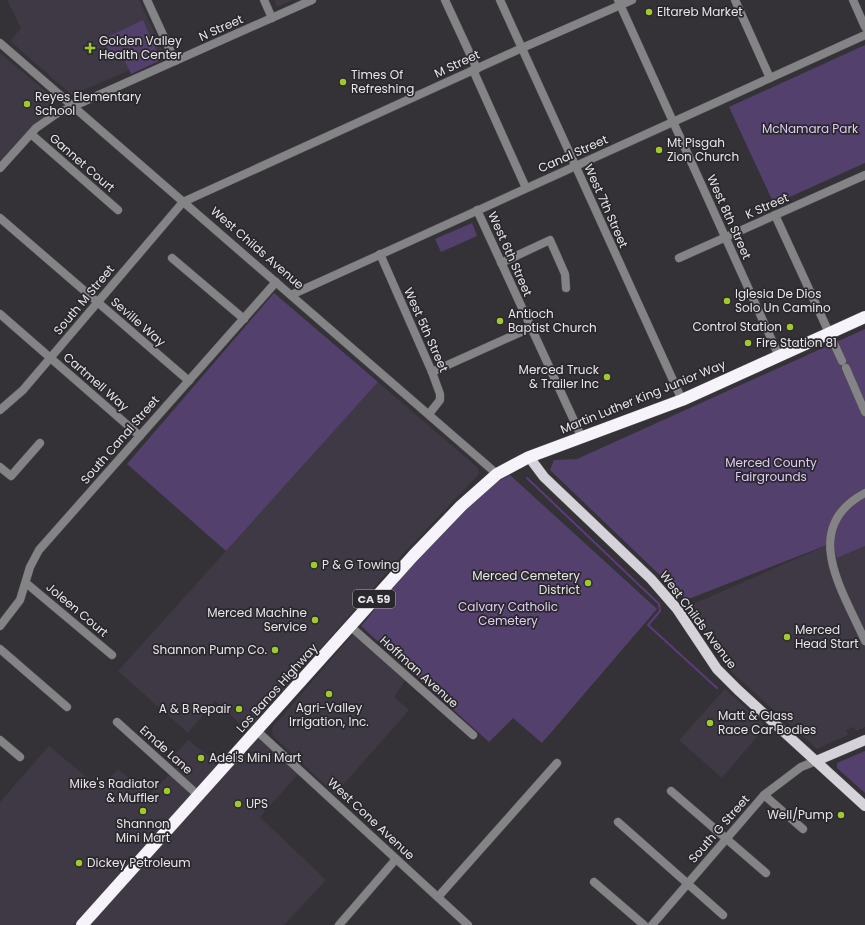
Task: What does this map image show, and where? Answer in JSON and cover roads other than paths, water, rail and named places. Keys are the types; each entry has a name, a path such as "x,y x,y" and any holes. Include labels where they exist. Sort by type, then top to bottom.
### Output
{"highway":[{"name":"Martin Luther King Junior Way","path":"497,474 529,457 682,400 865,317"},
{"name":"Los Banos Highway","path":"82,925 444,522 478,489 497,474"}],"main road":[{"name":"West Childs Avenue","path":"529,457 544,477 651,579 666,596 717,669 865,806"},
{"path":"816,761 865,740"}],"street":[{"path":"147,0 175,61"},
{"path":"264,0 272,18"},
{"name":"N Street","path":"0,168 31,134 49,118 312,0"},
{"path":"445,0 526,188"},
{"name":"West 7th Street","path":"500,0 574,167 682,400"},
{"name":"M Street","path":"184,202 619,3 632,0"},
{"path":"735,0 770,78"},
{"path":"853,0 865,26"},
{"name":"West 8th Street","path":"619,3 779,356"},
{"name":"Canal Street","path":"291,295 865,35"},
{"name":"West Childs Avenue","path":"0,43 497,474"},
{"name":"Gannet Court","path":"31,134 118,210"},
{"name":"K Street","path":"679,258 865,175"},
{"name":"South M Street","path":"0,410 23,390 184,202"},
{"name":"West 6th Street","path":"478,210 530,328 582,438"},
{"path":"775,215 830,332 865,412"},
{"name":"Seville Way","path":"0,218 189,381"},
{"path":"501,263 550,240 565,274 566,288"},
{"name":"West 5th Street","path":"380,254 432,372 440,394 440,400 429,414"},
{"path":"172,258 244,318"},
{"name":"South Canal Street","path":"0,626 18,604 30,567 39,550 276,282"},
{"name":"Cartmell Way","path":"0,314 140,436"},
{"path":"432,372 530,328"},
{"path":"0,467 11,476 40,443"},
{"path":"865,493 851,500 838,514 830,537 829,549 833,568 865,641"},
{"name":"Joleen Court","path":"26,583 112,655"},
{"name":"Hoffman Avenue","path":"350,626 473,735"},
{"path":"0,649 67,707"},
{"name":"Emde Lane","path":"117,722 199,796"},
{"name":"West Cone Avenue","path":"257,731 468,925"},
{"path":"0,740 20,757"},
{"name":"South G Street","path":"652,925 764,795 801,767 816,761"},
{"path":"438,897 557,763"},
{"path":"671,791 766,873"},
{"path":"764,795 803,829"},
{"path":"618,822 723,915"},
{"path":"339,925 396,859"},
{"path":"594,882 644,925"}],"waterway":[{"path":"527,478 659,604 660,611 648,625 717,688"}],"place":[{"name":"Eltareb Market","path":"649,12"},
{"name":"Golden Valley Health Center","path":"90,48"},
{"name":"Times Of Refreshing","path":"343,82"},
{"name":"Reyes Elementary School","path":"27,104"},
{"name":"Mt Pisgah Zion Church","path":"659,150"},
{"name":"Iglesia De Dios Solo Un Camino","path":"727,301"},
{"name":"Antioch Baptist Church","path":"500,321"},
{"name":"Control Station","path":"790,327"},
{"name":"Fire Station 81","path":"748,343"},
{"name":"Merced Truck & Trailer Inc","path":"607,377"},
{"name":"P & G Towing","path":"314,565"},
{"name":"Merced Cemetery District","path":"588,583"},
{"name":"Merced Machine Service","path":"315,620"},
{"name":"Merced Head Start","path":"787,637"},
{"name":"Shannon Pump Co.","path":"275,650"},
{"name":"Agri-Valley Irrigation, Inc.","path":"329,694"},
{"name":"A & B Repair","path":"239,709"},
{"name":"Matt & Glass Race Car Bodies","path":"710,723"},
{"name":"Adel's Mini Mart","path":"201,758"},
{"name":"Mike's Radiator & Muffler","path":"167,791"},
{"name":"UPS","path":"238,804"},
{"name":"Shannon Mini Mart","path":"143,811"},
{"name":"Well/Pump","path":"841,815"},
{"name":"Dickey Petroleum","path":"79,863"}],"park label":[{"name":"McNamara Park","path":"810,129"},
{"name":"Merced County Fairgrounds","path":"771,470"},
{"name":"Calvary Catholic Cemetery","path":"508,614"}]}
